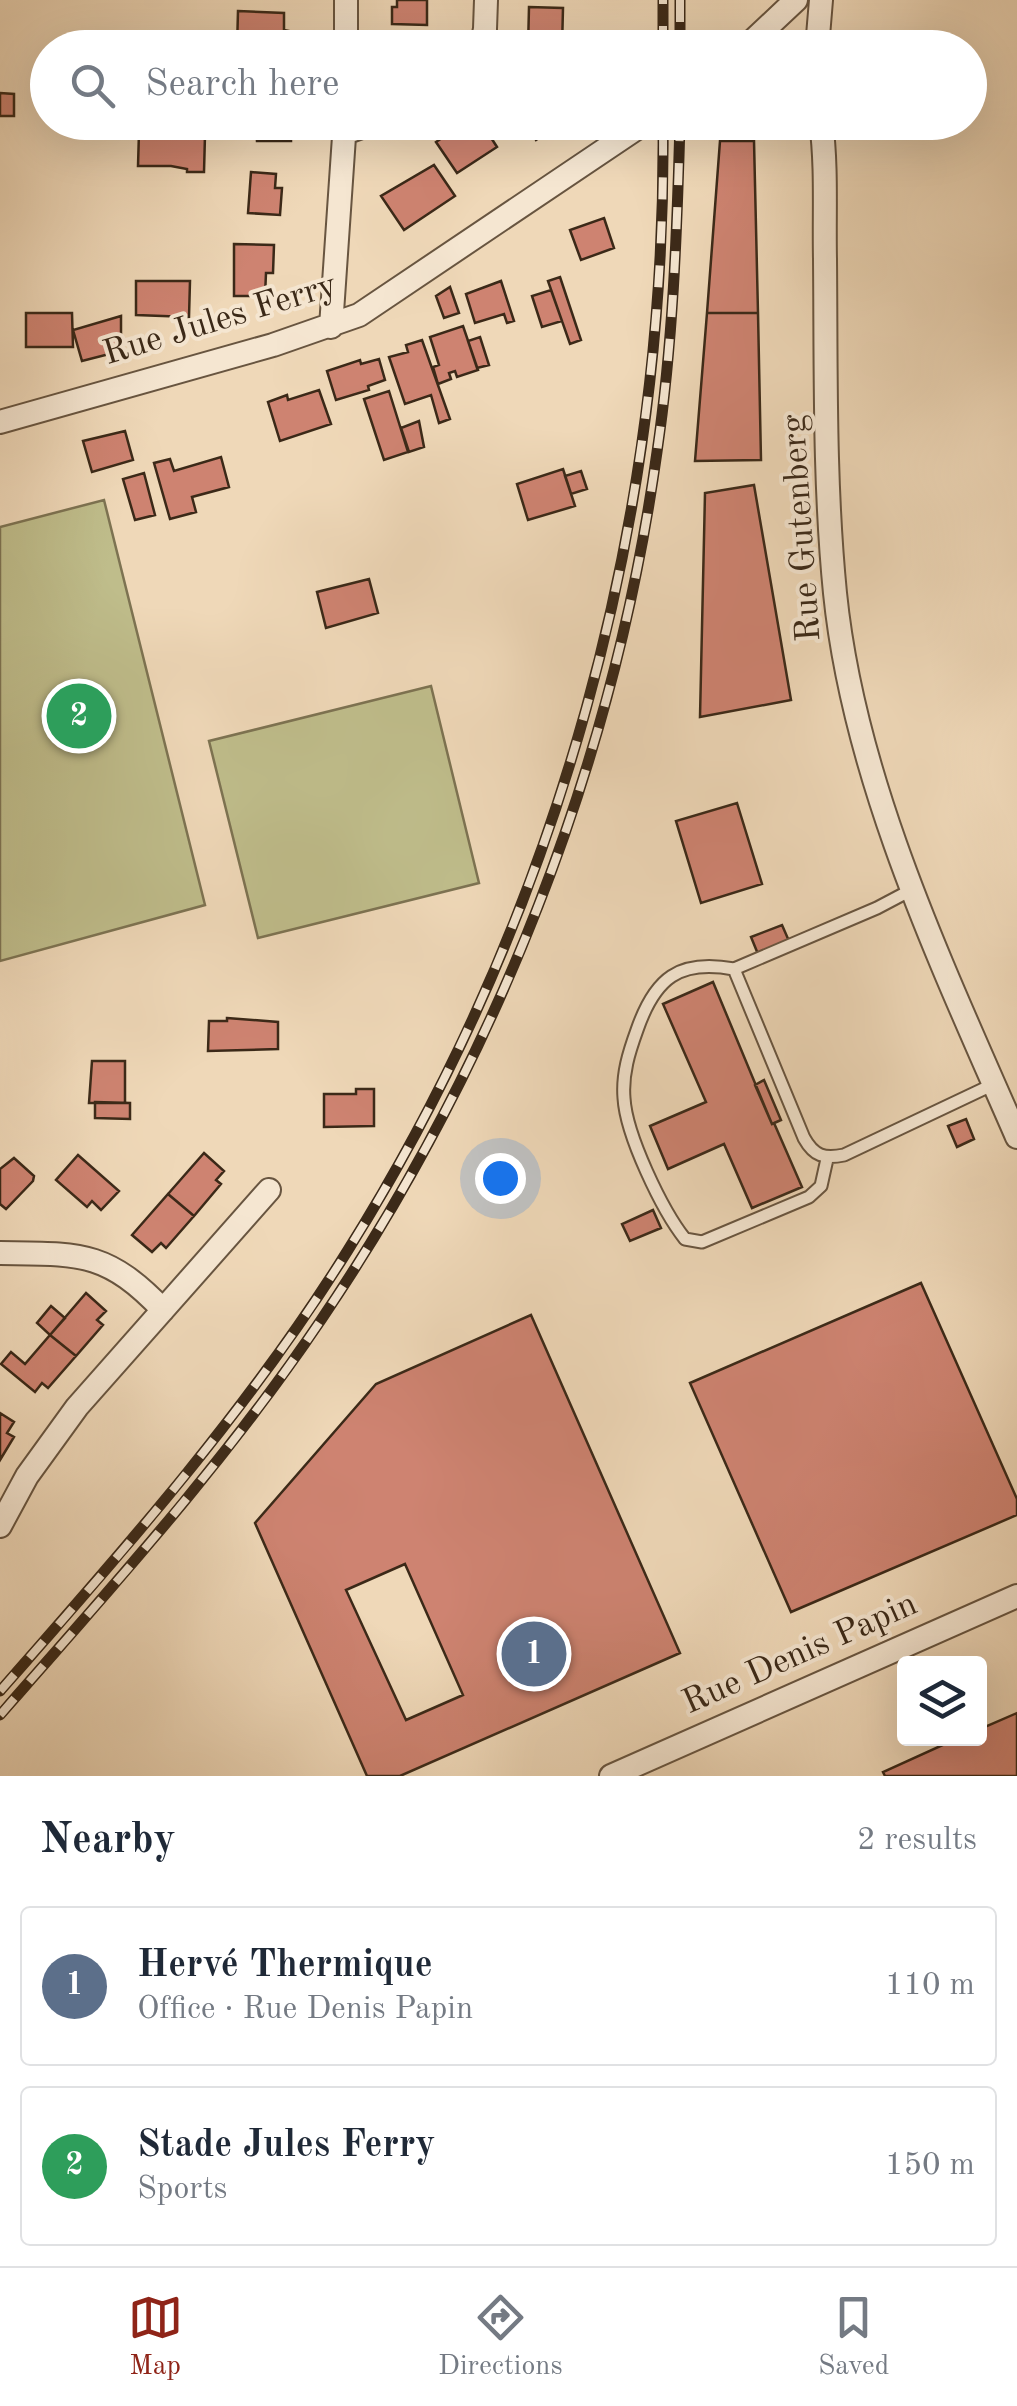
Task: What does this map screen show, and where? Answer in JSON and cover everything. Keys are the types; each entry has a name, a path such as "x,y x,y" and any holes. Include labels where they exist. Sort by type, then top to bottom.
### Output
{"street":[{"path":"346,0 346,30"},
{"path":"486,0 486,30"},
{"path":"764,30 796,0"},
{"path":"819,30 822,0"},
{"path":"332,326 344,140"},
{"name":"Rue Jules Ferry","path":"0,422 332,326 385,299 619,140"},
{"name":"Rue Gutenberg","path":"821,140 827,446 835,595 861,736 912,889 1017,1138"},
{"path":"0,1526 49,1443 269,1190"},
{"path":"0,1253 69,1254 94,1259 120,1270 163,1310"},
{"name":"Rue Denis Papin","path":"611,1776 1017,1596"}],"lane":[{"path":"827,1159 821,1186 810,1197 702,1242 685,1239 668,1218 632,1130 624,1099 626,1058 658,984 676,972 706,964 734,968 878,908 912,889"},
{"path":"734,968 804,1138 811,1151 827,1159 844,1156 994,1084"}],"shaded area":[{"path":"104,500 205,905 0,961 0,527"},
{"path":"431,686 479,883 258,938 209,741"}],"building":[{"path":"397,0 427,0 427,25 392,24 392,7 397,7"},
{"path":"529,7 563,8 562,30 528,30"},
{"path":"238,11 284,13 284,30 237,30"},
{"path":"0,93 14,94 14,116 0,116"},
{"path":"139,140 205,140 204,172 138,166"},
{"path":"493,140 497,147 457,173 436,142"},
{"path":"720,141 754,141 758,313 707,313"},
{"path":"434,165 455,196 404,230 381,196"},
{"path":"251,172 276,174 275,188 282,188 280,215 248,213"},
{"path":"604,218 614,248 581,260 570,230"},
{"path":"234,244 274,245 273,273 266,273 265,296 234,296"},
{"path":"560,277 581,340 570,344 548,281"},
{"path":"136,281 190,281 189,317 136,315"},
{"path":"501,281 514,321 507,323 504,314 475,323 466,294"},
{"path":"450,287 459,313 444,318 436,296"},
{"path":"551,290 562,321 542,327 532,296"},
{"path":"26,313 72,313 73,347 26,347"},
{"path":"707,313 758,313 761,460 695,461"},
{"path":"121,316 121,351 82,361 73,330"},
{"path":"463,326 478,370 457,377 455,371 449,373 451,379 438,384 433,367 439,365 430,337"},
{"path":"480,337 489,365 477,368 468,341"},
{"path":"422,340 450,419 439,423 431,395 405,404 389,357 408,352 406,345"},
{"path":"379,359 385,380 368,386 369,390 336,400 327,371 360,360 361,364"},
{"path":"319,390 331,424 280,441 268,402"},
{"path":"389,391 408,452 384,460 364,399"},
{"path":"419,421 424,447 409,452 401,428"},
{"path":"125,431 133,460 92,472 83,441"},
{"path":"221,457 229,487 192,497 196,512 170,519 154,463 170,459 174,471"},
{"path":"563,469 575,506 528,520 517,484"},
{"path":"581,471 587,489 571,494 565,476"},
{"path":"144,473 155,515 135,520 123,479"},
{"path":"754,485 791,700 700,717 705,493"},
{"path":"369,579 378,613 326,628 317,592"},
{"path":"737,803 762,884 701,903 676,821"},
{"path":"782,925 789,941 758,954 751,937"},
{"path":"713,982 802,1187 752,1208 724,1144 668,1169 650,1126 706,1102 663,1004"},
{"path":"227,1018 278,1022 278,1049 208,1051 209,1021"},
{"path":"92,1061 125,1061 125,1103 89,1103"},
{"path":"764,1080 781,1120 772,1124 755,1085"},
{"path":"356,1089 374,1089 374,1126 324,1127 324,1094 356,1094"},
{"path":"95,1102 130,1103 130,1119 95,1118"},
{"path":"966,1119 974,1139 957,1147 948,1126"},
{"path":"204,1153 224,1171 216,1180 221,1184 194,1216 168,1194"},
{"path":"78,1155 119,1191 101,1210 92,1201 87,1207 56,1180"},
{"path":"14,1158 34,1176 6,1209 0,1204 0,1169"},
{"path":"168,1194 194,1216 166,1248 161,1243 152,1252 132,1235"},
{"path":"653,1210 661,1228 630,1241 622,1224"},
{"path":"921,1283 1017,1499 1017,1515 791,1612 690,1383"},
{"path":"86,1293 106,1311 97,1320 103,1325 76,1356 50,1335"},
{"path":"51,1306 65,1318 50,1335 37,1323"},
{"path":"531,1315 680,1653 400,1776 367,1776 255,1523 376,1384","holes":["405,1564 463,1695 406,1720 346,1590"]},
{"path":"50,1335 76,1356 48,1388 42,1383 35,1392 1,1364 11,1352 25,1364"},
{"path":"0,1413 14,1422 7,1433 14,1437 0,1460"},
{"path":"1017,1713 1017,1776 885,1776 883,1772 940,1746 987,1746 987,1726"}],"railway":[{"path":"663,0 663,30"},
{"path":"680,0 680,30"},
{"path":"0,1691 183,1477 310,1309 422,1121 487,987 541,850 586,708 621,565 645,418 659,271 663,140"},
{"path":"0,1715 167,1522 285,1372 384,1221 441,1119 493,1013 578,795 611,682 637,568 667,370 679,140"}],"place":[{"name":"Stade Jules Ferry","path":"79,716"},
{"name":"Hervé Thermique","path":"534,1654"}]}
